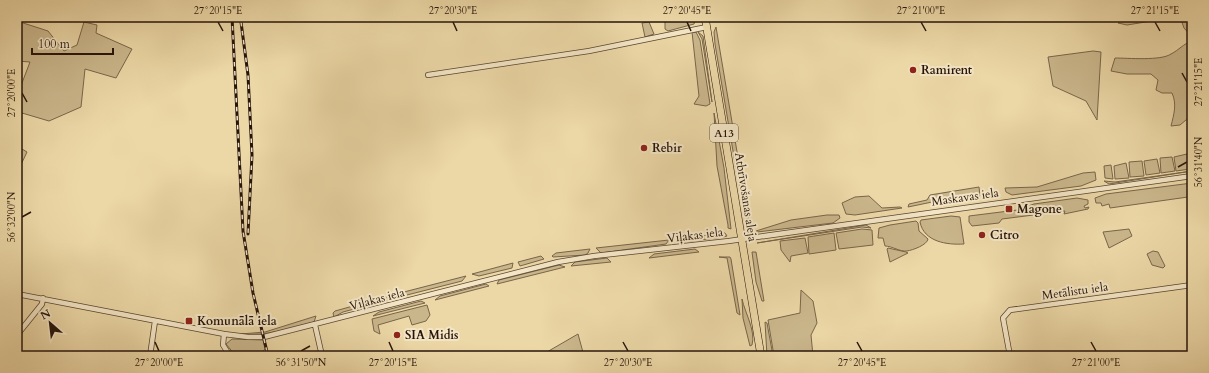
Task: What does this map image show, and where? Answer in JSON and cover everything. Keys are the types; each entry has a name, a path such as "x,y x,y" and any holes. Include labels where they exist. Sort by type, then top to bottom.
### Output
{"main road":[{"name":"Atbrīvošanas aleja","path":"705,17 761,356"}],"street":[{"path":"428,75 589,51 707,27"},
{"name":"Maskavas iela","path":"742,239 1192,176"},
{"name":"Viļakas iela","path":"17,294 224,334 248,338 264,337 558,262 742,239"},
{"name":"Metālistu iela","path":"1010,356 1003,318 1010,310 1192,285"},
{"path":"17,335 42,304 43,298"},
{"path":"150,356 155,321"},
{"path":"315,325 322,356"},
{"path":"224,334 223,345 230,356"}],"shaded area":[{"path":"663,17 696,17 694,24 668,31 665,29"},
{"path":"1127,17 1176,17 1127,25 1118,23"},
{"path":"1180,17 1192,17 1192,37 1184,28"},
{"path":"17,21 48,31 64,51 77,45 84,22 97,25 96,33 132,49 116,78 85,69 81,107 49,121 22,113 17,125 17,96 30,62 17,61"},
{"path":"649,22 654,34 645,37 642,23"},
{"path":"716,27 749,223 748,225 734,157 715,44 714,32"},
{"path":"692,32 696,32 700,40 710,104 706,106 694,104 699,96"},
{"path":"698,32 703,36 712,102 702,39"},
{"path":"1192,41 1192,115 1180,125 1171,126 1174,109 1174,97 1172,93 1162,93 1156,90 1158,80 1151,74 1127,74 1111,71 1115,58 1160,58 1174,52"},
{"path":"1093,51 1101,52 1097,120 1086,101 1053,86 1048,57"},
{"path":"714,113 724,168 731,229 728,228 717,166"},
{"path":"17,146 27,152 17,173"},
{"path":"1187,154 1190,169 1176,171 1174,157"},
{"path":"1172,157 1175,171 1161,173 1160,158"},
{"path":"1157,159 1160,173 1146,175 1144,161"},
{"path":"1142,161 1144,176 1130,177 1129,162"},
{"path":"1126,163 1129,178 1115,179 1114,166"},
{"path":"1111,165 1113,179 1105,178 1104,166"},
{"path":"1192,171 1109,184 1104,181 1115,182"},
{"path":"1095,172 1096,180 1081,186 1012,195 1006,192 1005,188 1037,187 1083,173"},
{"path":"1192,183 1192,193 1188,194 1188,197 1110,208 1109,204 1102,206 1101,203 1096,203 1095,198 1106,194"},
{"path":"979,187 980,196 972,200 937,201 908,207 909,204 927,200 930,195"},
{"path":"869,196 882,208 902,208 855,215 846,214 842,203 855,197"},
{"path":"1077,198 1088,200 1088,204 1084,206 1085,208 1089,207 1088,209 1064,214 1065,211 1002,219 999,223 972,226 969,222 969,216 1017,210 1034,204"},
{"path":"827,215 839,215 840,218 833,223 756,231 791,220"},
{"path":"951,216 960,217 964,244 951,244 937,241 926,234 922,229 920,222 921,220"},
{"path":"916,221 918,223 919,231 928,239 925,243 913,250 902,251 885,246 883,238 878,238 879,228"},
{"path":"866,225 871,228 862,227 757,243"},
{"path":"862,229 872,230 873,245 839,249 836,233"},
{"path":"1129,229 1132,236 1109,248 1103,232"},
{"path":"725,233 727,236 683,242 677,239"},
{"path":"834,233 836,250 809,254 808,237"},
{"path":"805,238 808,253 791,256 790,262 781,250 780,241"},
{"path":"669,240 666,244 601,253 596,248"},
{"path":"888,248 906,252 908,253 890,262"},
{"path":"590,249 585,255 552,256 556,253"},
{"path":"695,249 699,252 649,258 654,254"},
{"path":"1153,251 1158,252 1165,266 1163,268 1152,265 1147,254"},
{"path":"752,252 756,252 764,301 762,301 756,282"},
{"path":"541,256 544,259 520,266 518,262"},
{"path":"719,257 730,257 731,259 740,315 737,313 727,258"},
{"path":"607,258 611,262 571,266 575,262"},
{"path":"513,263 512,268 479,276 472,274"},
{"path":"559,265 565,267 497,284 499,280"},
{"path":"466,276 462,281 407,295 400,293"},
{"path":"486,284 489,286 435,300 440,296"},
{"path":"801,290 813,301 817,323 811,335 813,356 774,356 768,320 800,313"},
{"path":"393,295 388,300 343,312 334,317 333,313 335,311"},
{"path":"742,299 753,334 752,345 750,346 743,318"},
{"path":"421,301 425,303 373,316 379,312"},
{"path":"427,305 430,315 426,321 412,325 409,316 378,325 380,334 374,331 372,319"},
{"path":"316,316 314,322 287,329 259,334 241,334 265,332"},
{"path":"765,322 767,323 773,356 767,356"},
{"path":"578,334 584,356 573,354 540,356"},
{"path":"232,339 263,340 265,349 259,355 246,355 241,353 235,355 226,344"}],"railway":[{"path":"232,17 243,231 253,293 268,356"},
{"path":"241,22 248,75 252,155 248,234"}],"place":[{"name":"Ramirent","path":"913,70"},
{"name":"Rebir","path":"644,148"},
{"name":"Magone","path":"1009,209"},
{"name":"Citro","path":"982,235"},
{"name":"Komunālā iela","path":"189,321"},
{"name":"SIA Midis","path":"397,335"}]}
